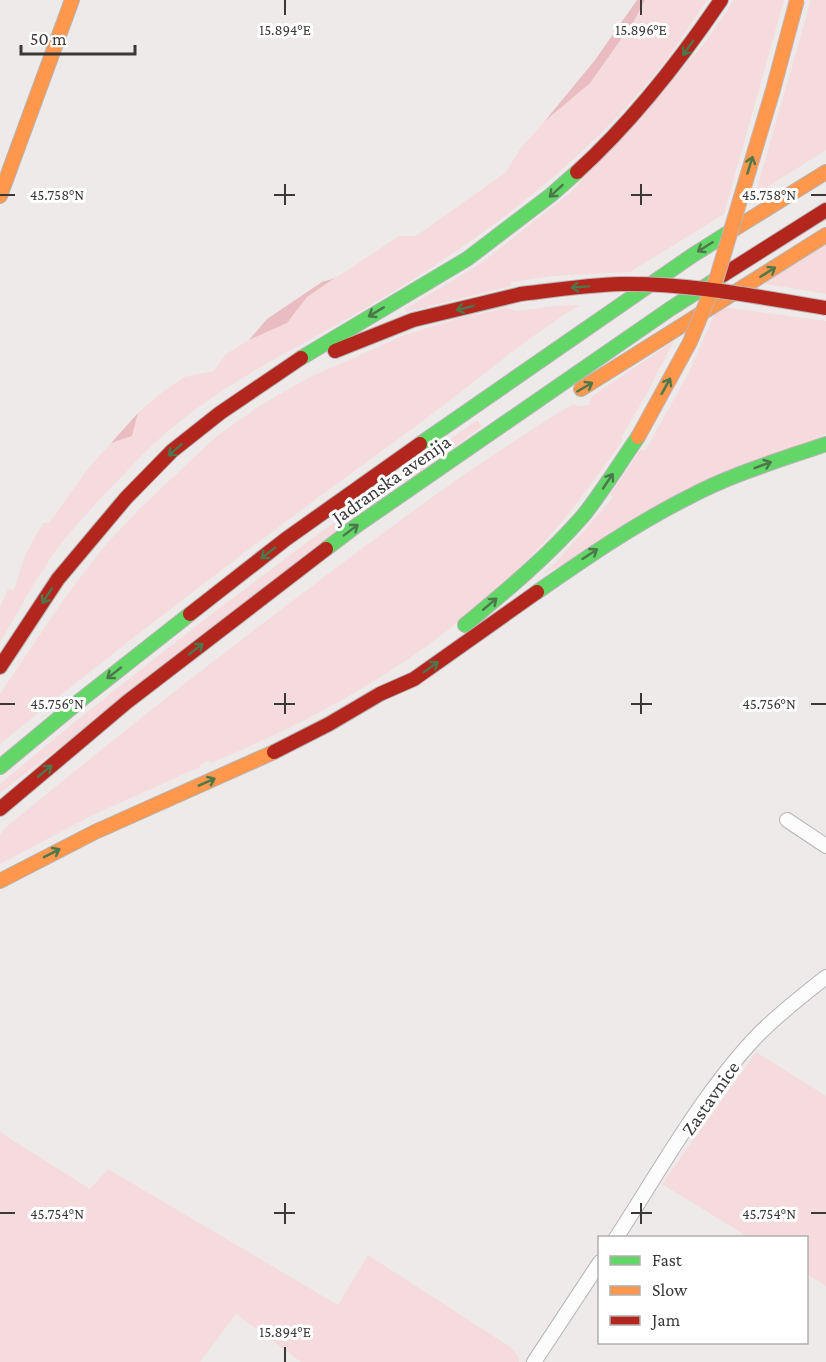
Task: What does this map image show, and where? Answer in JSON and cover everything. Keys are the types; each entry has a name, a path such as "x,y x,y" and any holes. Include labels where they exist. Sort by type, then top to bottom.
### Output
{"main road":[{"path":"1,187 72,0"},
{"path":"0,667 57,579 126,498 172,451 220,413 299,359 467,259 551,195 591,159 646,100 681,57 721,0"},
{"path":"380,694 409,667 458,632 512,586 559,541 596,498 638,437 690,342 717,277 798,0"},
{"name":"Jadranska avenija","path":"0,767 82,699 286,539 486,397 693,255 826,172"},
{"path":"605,299 759,197"},
{"name":"Jadranska avenija","path":"0,809 127,702 357,526 670,309 826,210"},
{"path":"513,419 546,407 582,389 826,235"},
{"path":"220,413 303,366 379,332 413,320 521,294 622,284 720,292 826,308"},
{"path":"486,397 528,351"},
{"path":"0,881 95,832 266,756 329,724 380,694 414,679 585,558 690,496 744,472 826,444"}],"street":[{"path":"787,820 826,846"},
{"name":"Zastavnice","path":"617,1236 737,1058 776,1017 826,977"},
{"path":"534,1362 598,1265"}],"shaded area":[{"path":"637,0 645,0 634,21 590,83 544,122 595,60"},
{"path":"645,0 707,0 659,70 590,144 557,174 488,229 414,279 241,379 166,433 64,539 37,579 0,642 0,607 8,589 14,590 25,555 43,523 49,523 87,470 111,443 132,436 138,413 184,377 214,371 226,354 249,340 287,323 307,297 399,236 416,236 506,172 520,149 559,109 634,21"},
{"path":"734,0 784,0 724,214 630,272 553,276 511,282 511,286 406,312 405,309 480,264 571,192 704,44"},
{"path":"811,0 826,0 826,150 755,195"},
{"path":"826,241 826,294 760,283"},
{"path":"335,278 307,297 287,323 249,340 267,319 322,282"},
{"path":"580,305 517,348 436,411 205,582 0,744 0,694 64,599 102,549 139,509 217,436 261,405 308,378 405,335 459,318 507,308 516,311"},
{"path":"723,307 826,321 826,434 542,575 611,500 613,497 610,495 641,449 645,451 688,374 716,311"},
{"path":"674,341 621,438 623,440 580,498 533,554 460,621 383,675 301,722 211,763 209,761 201,764 200,767 93,815 0,864 0,836 4,829 203,669 354,554 447,487 509,444 573,404 589,405 591,397"},
{"path":"138,413 132,436 111,443"},
{"path":"477,420 482,426 0,793 0,784 175,642 355,507"},
{"path":"756,1052 826,1096 826,1286 808,1275 808,1236 746,1236 662,1184"},
{"path":"0,1132 90,1189 108,1169 338,1305 368,1255 512,1348 519,1362 301,1362 236,1314 200,1362 0,1362"}],"traffic: fast":[{"path":"301,358 467,259 551,195 577,172"},
{"path":"420,444 731,231"},
{"path":"326,549 670,309 723,275"},
{"path":"465,625 526,573 570,531 598,497 638,437"},
{"path":"537,592 592,554 669,507 739,474 826,444"},
{"path":"0,767 190,614"}],"traffic: slow":[{"path":"0,196 72,0"},
{"path":"638,437 690,342 717,277 773,90 797,0"},
{"path":"731,231 826,172"},
{"path":"581,389 826,235"},
{"path":"0,881 95,832 274,752"}],"traffic: jam":[{"path":"577,172 636,112 689,46 721,0"},
{"path":"723,275 826,210"},
{"path":"521,294 596,285 647,284 724,292 826,308"},
{"path":"335,351 413,320 521,294"},
{"path":"0,667 58,579 126,498 172,451 220,413 301,358"},
{"path":"190,614 286,539 420,444"},
{"path":"0,809 127,702 326,549"},
{"path":"274,752 329,724 380,694 414,679 537,592"}]}
